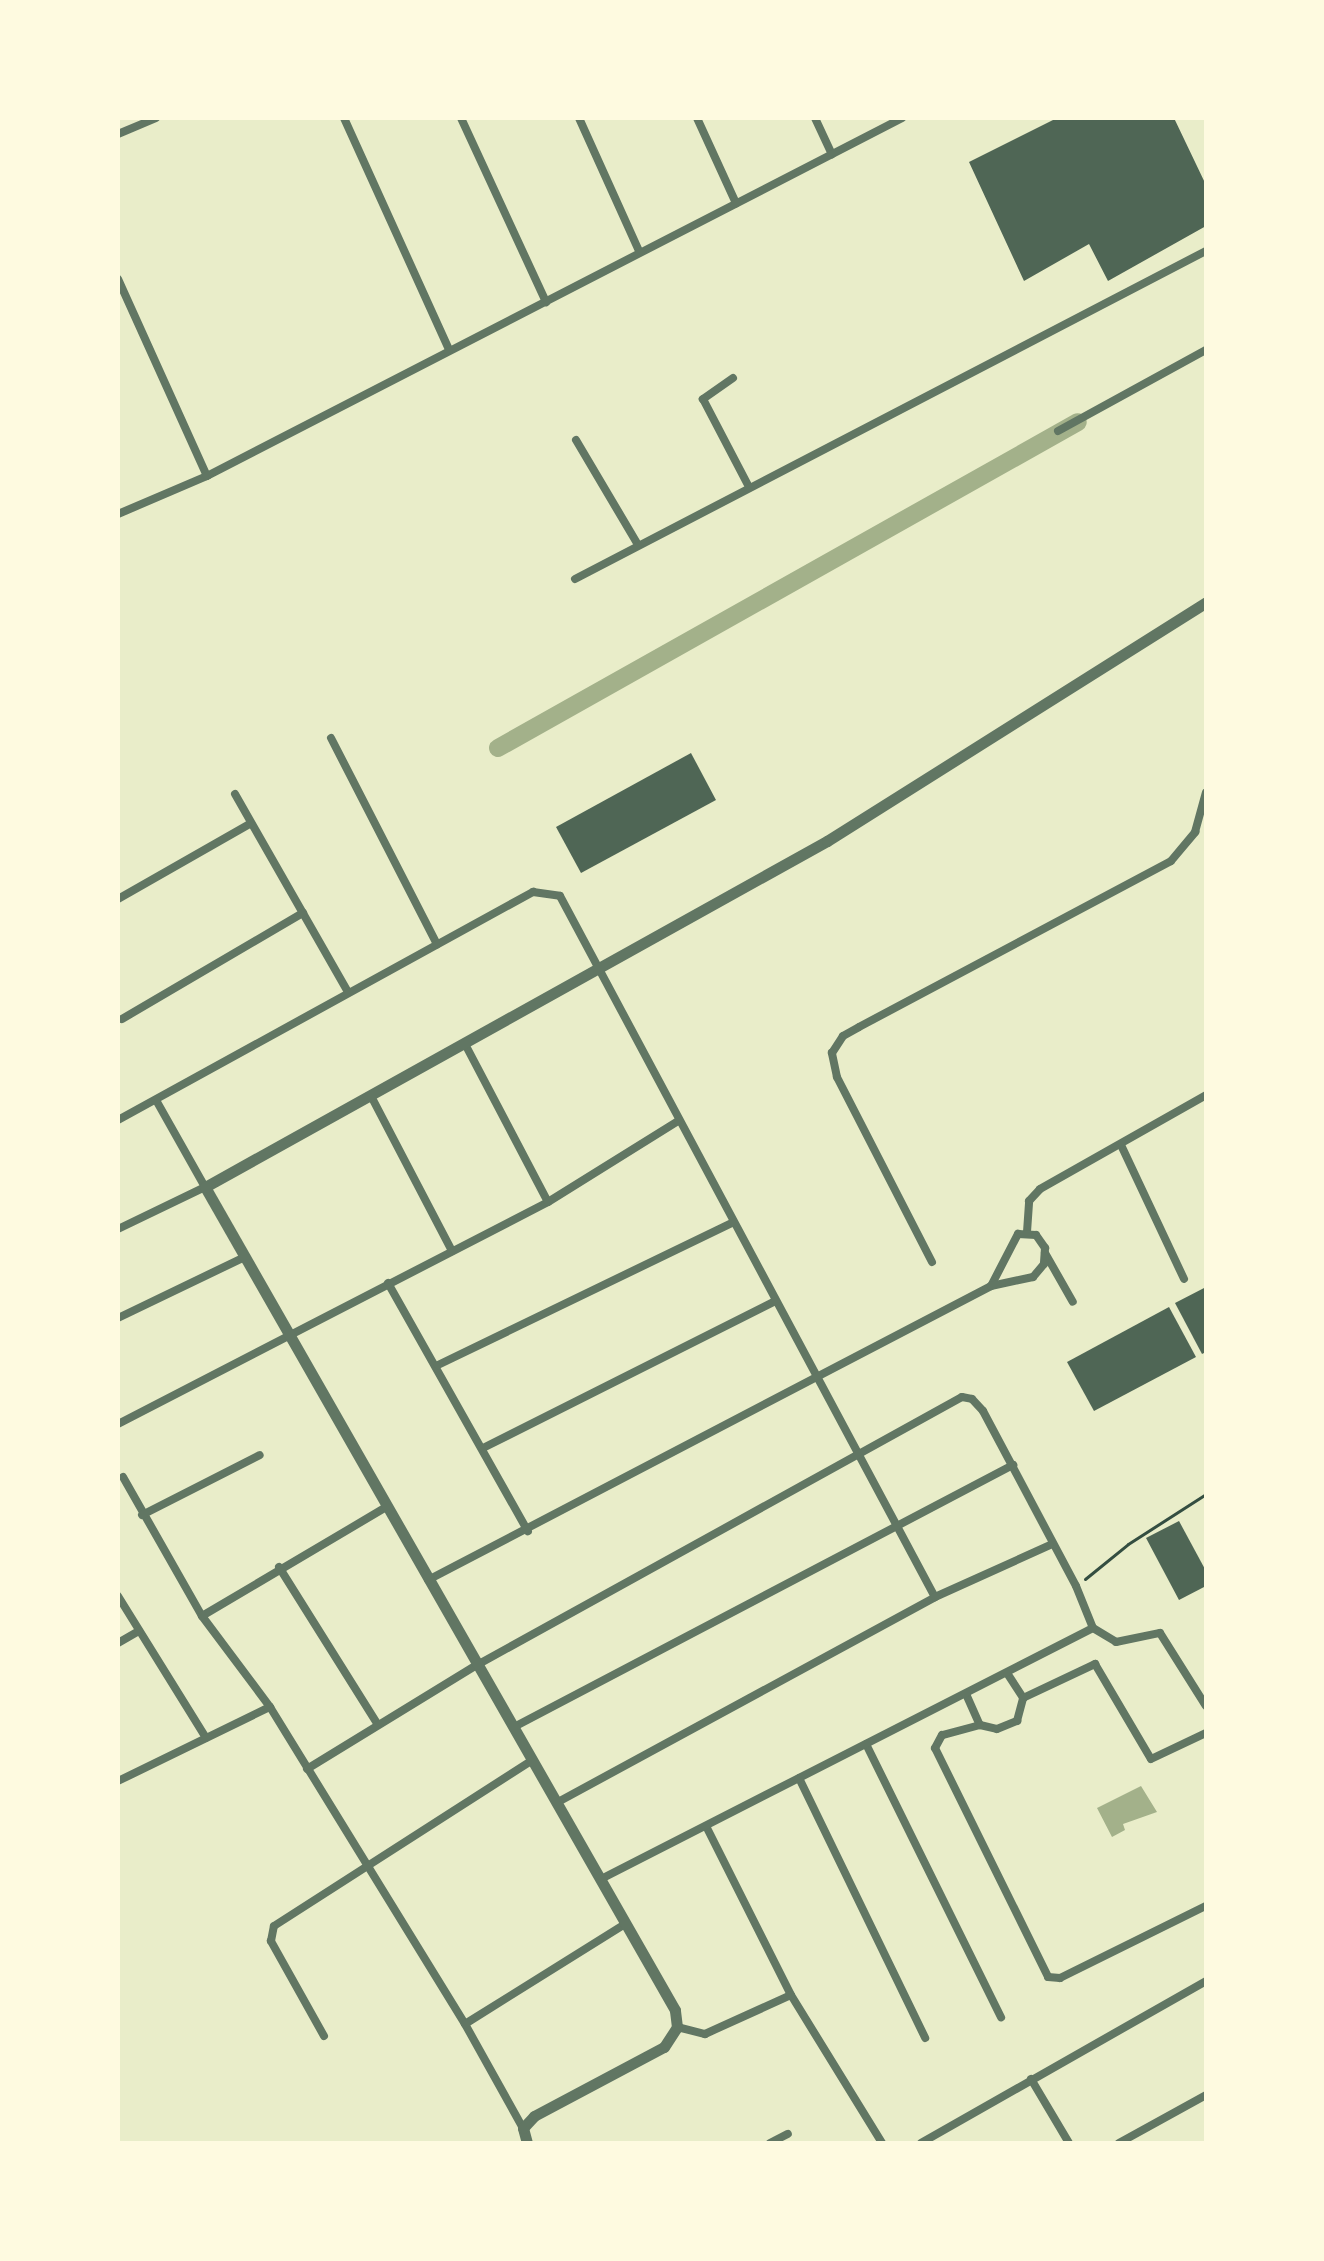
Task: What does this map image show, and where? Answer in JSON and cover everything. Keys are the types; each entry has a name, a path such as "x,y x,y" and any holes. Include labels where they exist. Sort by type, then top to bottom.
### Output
{"street":[{"path":"118,134 156,118"},
{"path":"344,118 449,350"},
{"path":"461,118 546,302"},
{"path":"579,118 639,251"},
{"path":"697,118 736,203"},
{"path":"815,118 832,154"},
{"path":"118,514 207,476 902,118"},
{"path":"575,579 1206,251"},
{"path":"118,279 207,476"},
{"path":"1058,431 1206,350"},
{"path":"733,378 703,399 749,487"},
{"path":"576,440 638,545"},
{"path":"118,1229 205,1187 598,971 615,956 852,827 1206,602"},
{"path":"331,738 437,944"},
{"path":"932,1262 837,1077 832,1053 843,1036 1171,861 1191,840 1206,792"},
{"path":"235,794 348,992"},
{"path":"118,899 251,823"},
{"path":"118,1120 533,892 547,891 560,896 732,1223 935,1597"},
{"path":"122,1019 303,913"},
{"path":"465,1044 548,1202"},
{"path":"1027,1232 1029,1201 1040,1189 1206,1095"},
{"path":"371,1096 452,1251"},
{"path":"156,1100 675,2010 677,2027 664,2047 534,2116 523,2128"},
{"path":"118,1424 548,1202 678,1121"},
{"path":"1121,1145 1184,1279"},
{"path":"438,1365 732,1223"},
{"path":"991,1286 1018,1234 1027,1232 1036,1235 1073,1302"},
{"path":"428,1580 528,1531 991,1286 1033,1277 1044,1264 1045,1252"},
{"path":"118,1318 245,1257"},
{"path":"388,1283 438,1365 528,1531"},
{"path":"483,1448 775,1301"},
{"path":"307,1769 477,1665 965,1397 983,1411 1013,1465 1050,1545 1076,1586 1093,1628 1116,1642 1160,1633 1206,1706"},
{"path":"142,1515 260,1455"},
{"path":"514,1727 1013,1465"},
{"path":"123,1477 202,1616 270,1707 465,2024 523,2128 527,2143"},
{"path":"202,1616 279,1567 386,1507"},
{"path":"558,1802 935,1597 1050,1545"},
{"path":"279,1567 378,1725"},
{"path":"118,1596 206,1738"},
{"path":"601,1879 1093,1628"},
{"path":"118,1643 139,1631"},
{"path":"1023,1698 1095,1664 1151,1759 1206,1733"},
{"path":"1007,1673 1023,1698 1017,1721 997,1729 980,1725 942,1735 935,1748 1048,1977 1060,1978 1206,1906"},
{"path":"966,1694 980,1725"},
{"path":"118,1781 270,1707"},
{"path":"866,1744 1001,2017"},
{"path":"324,2036 271,1941 271,1930 533,1760"},
{"path":"799,1778 925,2038"},
{"path":"706,1826 791,1995 882,2143"},
{"path":"465,2024 625,1924"},
{"path":"921,2143 1206,1981"},
{"path":"677,2027 705,2034 791,1995"},
{"path":"1031,2079 1069,2143"},
{"path":"1119,2143 1206,2095"},
{"path":"770,2143 788,2134"}],"path":[{"path":"1076,1586 1128,1544 1206,1494"}],"shaded area":[{"path":"1141,1786 1157,1812 1123,1824 1125,1830 1112,1837 1097,1808"}],"building":[{"path":"1057,118 1174,118 1206,185 1206,226 1108,281 1089,244 1024,281 969,162"},
{"path":"691,753 716,800 581,873 556,827"},
{"path":"1206,1287 1206,1352 1202,1354 1175,1303"},
{"path":"1169,1307 1196,1357 1094,1411 1067,1362"},
{"path":"1179,1521 1206,1571 1206,1586 1179,1600 1146,1538"}],"waterway":[{"path":"498,748 1078,422"}]}
